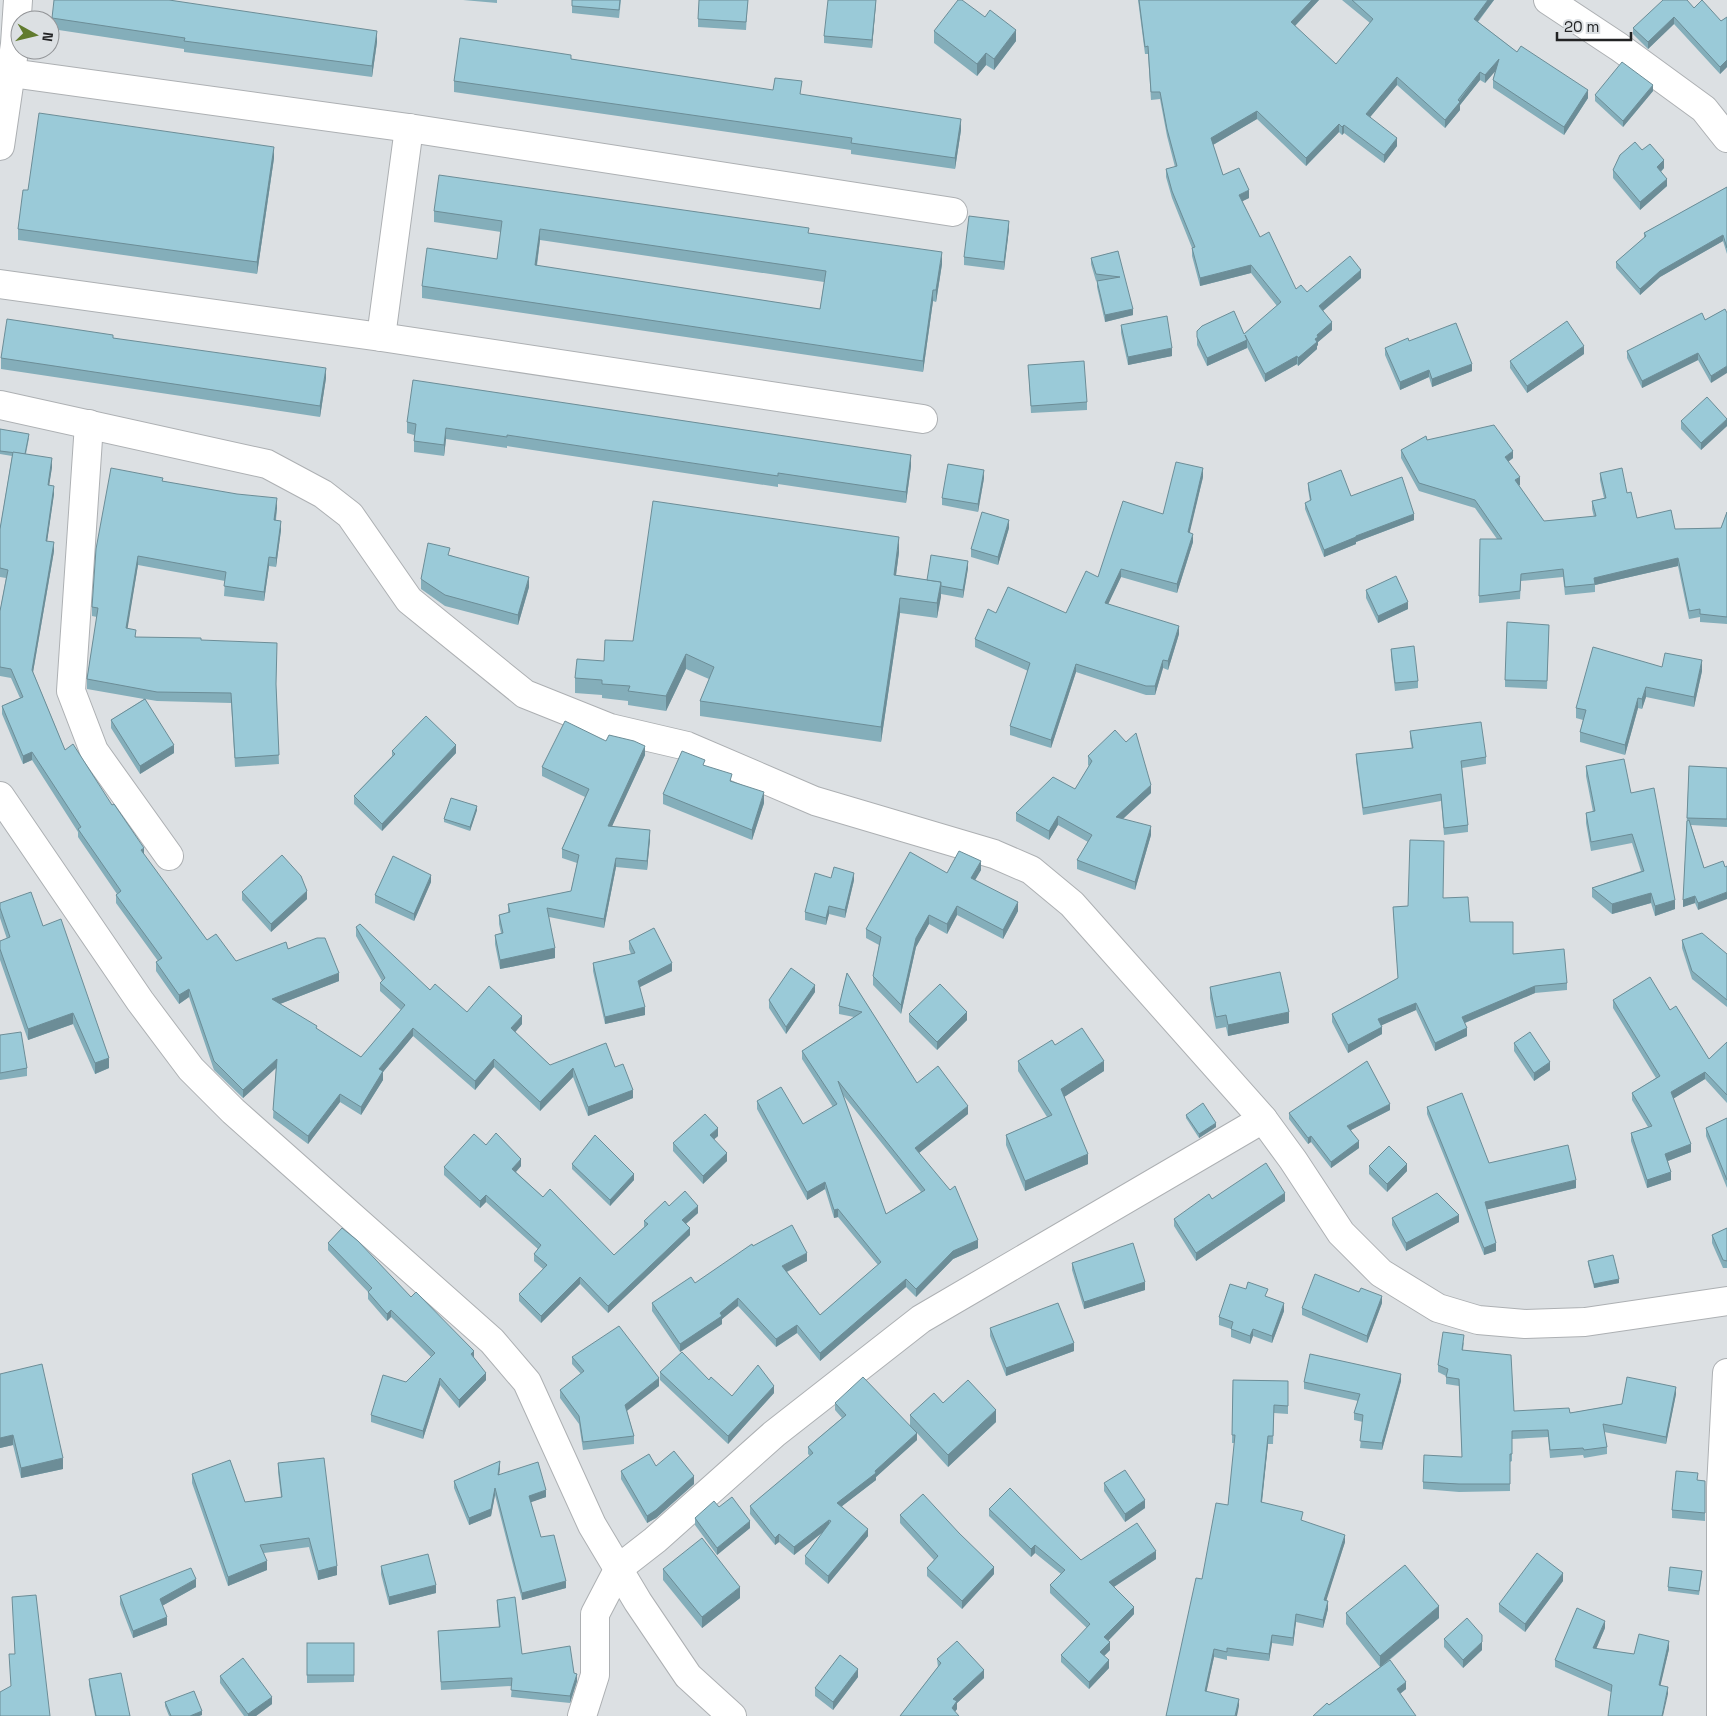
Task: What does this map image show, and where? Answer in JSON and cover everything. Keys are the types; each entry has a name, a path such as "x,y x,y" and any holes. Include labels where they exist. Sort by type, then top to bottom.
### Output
{"street":[{"path":"0,146 18,0"},
{"path":"1548,0 1704,109 1727,138"},
{"path":"10,73 409,128 953,212"},
{"path":"381,337 409,128"},
{"path":"0,284 381,337 922,419"},
{"path":"0,404 267,464 323,494 350,515 408,600 525,694 610,728 687,746 815,801 994,854 1031,870 1072,904 1263,1119 1294,1160 1341,1233 1381,1272 1438,1308 1478,1320 1525,1324 1575,1323 1727,1301"},
{"path":"89,424 71,691 94,751 169,856"},
{"path":"0,796 140,1001 191,1068 233,1111 492,1341 526,1382 592,1525 688,1676 732,1716"},
{"path":"582,1716 595,1675 595,1614 619,1568 655,1540 774,1434 921,1320 1263,1119"},
{"path":"1721,1716 1721,1488 1727,1373"}],"building":[{"path":"54,0 169,0 377,31 372,66 184,41 185,38 60,19 60,10 53,10"},
{"path":"572,0 620,0 619,10 572,6"},
{"path":"699,0 748,0 746,22 698,19"},
{"path":"828,0 876,0 872,40 824,36"},
{"path":"958,0 962,0 985,17 990,10 1016,30 994,59 986,53 977,64 934,31"},
{"path":"1139,0 1312,0 1291,22 1336,64 1373,19 1352,0 1488,0 1474,19 1517,52 1521,46 1588,90 1564,127 1493,80 1499,59 1485,75 1480,72 1458,100 1460,102 1445,120 1397,77 1366,114 1397,138 1384,155 1344,125 1342,127 1339,124 1306,158 1257,111 1211,138 1223,175 1239,168 1249,190 1239,195 1260,237 1269,232 1296,289 1301,285 1307,292 1350,256 1361,270 1319,306 1332,322 1317,335 1318,337 1315,339 1317,342 1298,358 1297,356 1265,374 1245,335 1247,340 1207,358 1197,337 1197,331 1202,326 1234,311 1244,334 1281,302 1251,265 1200,278 1192,248 1195,247 1172,191 1166,169 1177,166 1160,92 1151,92 1148,46 1145,47"},
{"path":"1663,0 1687,0 1694,8 1702,0 1721,21 1727,17 1727,60 1720,67 1674,17 1648,42 1633,28"},
{"path":"460,38 571,55 571,59 773,90 775,78 802,81 800,94 961,119 955,158 851,143 852,138 454,81"},
{"path":"1622,62 1653,85 1623,121 1595,95"},
{"path":"39,113 274,147 257,262 18,229 23,190 28,190"},
{"path":"1635,142 1642,150 1650,144 1664,160 1657,167 1667,179 1640,202 1613,170 1620,155"},
{"path":"439,175 809,228 808,233 942,252 936,290 933,290 923,361 422,286 427,248 497,259 502,221 434,211","holes":["540,229 826,271 820,309 535,265"]},
{"path":"1727,187 1727,248 1723,235 1660,271 1640,289 1616,262 1646,236 1644,233"},
{"path":"969,216 1009,221 1004,262 964,257"},
{"path":"1118,251 1133,309 1105,315 1097,281 1120,277 1096,274 1091,258"},
{"path":"1725,309 1727,313 1727,366 1711,376 1698,353 1642,381 1627,351 1702,313 1705,320"},
{"path":"1167,316 1172,348 1128,357 1121,325"},
{"path":"7,319 113,335 113,338 326,368 320,406 1,358"},
{"path":"1567,321 1584,346 1527,386 1510,361"},
{"path":"1456,323 1472,364 1432,379 1429,370 1400,382 1385,348 1408,338 1409,341"},
{"path":"1084,361 1087,402 1031,406 1028,365"},
{"path":"413,380 911,455 906,492 778,473 778,476 507,435 507,437 446,428 444,445 414,441 416,424 407,422"},
{"path":"1707,397 1727,419 1701,443 1681,421"},
{"path":"1494,425 1513,451 1505,457 1520,477 1515,480 1544,521 1596,516 1592,501 1606,498 1600,473 1622,468 1627,493 1631,492 1637,518 1671,510 1675,529 1721,528 1727,512 1727,617 1700,614 1700,609 1689,611 1678,558 1594,578 1595,584 1565,587 1563,569 1521,574 1520,591 1479,596 1480,539 1502,539 1475,500 1419,483 1401,450 1426,436 1427,440"},
{"path":"0,429 29,434 25,454 0,451"},
{"path":"13,452 52,458 48,485 54,486 46,541 54,542 32,670 65,750 73,744 112,805 114,804 144,848 141,850 207,940 216,934 236,961 286,942 288,949 317,938 325,938 339,973 272,999 317,1026 316,1028 361,1057 405,1005 380,983 385,978 356,927 360,924 430,990 435,984 467,1012 489,986 522,1016 511,1028 550,1065 606,1043 615,1067 623,1064 633,1090 588,1107 573,1068 540,1102 494,1059 475,1081 413,1028 379,1069 383,1071 361,1107 340,1094 308,1136 273,1110 277,1059 243,1090 214,1061 189,989 179,995 156,962 162,958 116,895 121,891 78,829 81,827 32,752 23,756 2,706 23,697 11,669 0,667 0,611 8,570 0,568 0,529"},
{"path":"1176,462 1203,468 1188,532 1193,534 1177,584 1121,569 1105,603 1179,626 1168,661 1163,660 1155,686 1146,686 1076,664 1051,740 1010,726 1030,663 975,639 988,609 996,613 1008,587 1066,613 1086,571 1098,577 1123,501 1163,514"},
{"path":"948,464 984,470 978,504 942,498"},
{"path":"111,468 163,478 162,481 237,494 277,498 274,520 281,521 276,558 269,557 264,592 224,586 226,572 138,556 126,628 136,630 135,637 201,638 201,640 277,643 276,684 279,755 235,758 231,693 157,692 87,679 98,608 92,607 96,549"},
{"path":"1341,470 1351,496 1402,477 1414,514 1324,550 1305,503 1311,500 1308,483"},
{"path":"653,501 899,537 894,575 941,582 937,603 900,598 881,727 700,701 714,667 686,654 666,696 628,691 630,686 602,684 602,680 575,678 577,659 604,661 605,640 633,641"},
{"path":"982,512 1009,520 998,557 971,549"},
{"path":"428,543 450,548 448,555 529,577 518,615 445,595 421,579"},
{"path":"931,555 968,561 963,590 941,586 941,582 927,580"},
{"path":"1396,576 1408,602 1378,616 1366,590"},
{"path":"1507,622 1549,625 1547,681 1505,680"},
{"path":"1414,646 1418,681 1395,683 1391,649"},
{"path":"1593,647 1662,667 1665,653 1702,660 1694,697 1646,687 1642,699 1638,698 1625,745 1580,732 1586,710 1576,708"},
{"path":"145,699 174,745 140,766 111,720"},
{"path":"426,716 456,745 382,824 354,796 395,754 392,751"},
{"path":"565,721 606,741 609,735 634,741 645,746 608,826 650,830 647,861 616,858 604,919 547,908 555,948 500,960 495,935 503,933 499,915 510,912 508,904 571,891 579,855 562,849 589,789 542,767"},
{"path":"1481,722 1486,757 1461,761 1468,825 1444,828 1441,794 1363,808 1356,754 1413,748 1410,731"},
{"path":"1115,730 1126,742 1136,733 1151,785 1116,817 1151,826 1135,882 1077,860 1092,835 1058,816 1049,831 1016,813 1053,777 1075,789 1092,761 1088,756"},
{"path":"682,751 705,760 703,765 732,774 730,781 764,792 752,830 663,794"},
{"path":"1624,759 1631,793 1654,788 1675,900 1655,906 1651,893 1612,904 1592,888 1644,871 1632,834 1591,842 1586,813 1595,811 1586,766"},
{"path":"1689,766 1727,768 1727,819 1687,818"},
{"path":"451,798 477,806 470,827 444,819"},
{"path":"1689,820 1704,868 1723,861 1725,867 1727,866 1727,892 1698,903 1695,896 1683,900 1687,821"},
{"path":"1410,840 1444,841 1443,898 1468,897 1470,922 1513,922 1513,954 1564,949 1567,983 1535,986 1462,1017 1467,1028 1435,1043 1416,1003 1378,1019 1382,1027 1348,1045 1332,1014 1398,978 1393,907 1408,906"},
{"path":"959,851 981,861 971,878 1018,902 1003,930 957,906 947,924 929,915 916,938 901,1005 873,976 881,937 866,929 910,852 947,873"},
{"path":"282,855 301,876 307,891 271,924 242,892"},
{"path":"393,856 431,875 414,914 375,895"},
{"path":"834,867 854,873 845,910 829,906 826,918 805,912 815,873 831,878"},
{"path":"31,892 43,926 61,919 109,1058 95,1063 73,1013 28,1029 0,949 0,941 10,937 0,903"},
{"path":"654,928 672,963 638,981 645,1007 605,1017 593,963 635,953 629,941"},
{"path":"1702,933 1727,954 1727,1000 1692,971 1682,940"},
{"path":"791,968 815,985 786,1027 769,1000"},
{"path":"1280,972 1289,1012 1228,1025 1226,1015 1216,1017 1210,987"},
{"path":"847,973 917,1083 938,1066 968,1106 915,1148 950,1190 955,1186 978,1240 953,1251 916,1289 906,1279 820,1353 797,1325 776,1339 738,1298 720,1313 722,1316 680,1344 652,1303 691,1277 695,1283 752,1244 753,1246 792,1225 807,1253 782,1266 820,1315 881,1262 838,1209 834,1210 825,1182 807,1192 757,1101 781,1087 803,1124 837,1104 802,1051 862,1012 839,1006","holes":["838,1081 925,1190 886,1214"]},
{"path":"1650,977 1670,1010 1676,1006 1709,1059 1727,1042 1727,1095 1705,1072 1671,1092 1691,1144 1665,1154 1671,1172 1647,1180 1631,1133 1652,1126 1632,1093 1660,1076 1613,1000"},
{"path":"940,984 967,1012 937,1042 909,1014"},
{"path":"1082,1028 1104,1061 1061,1089 1088,1154 1025,1181 1006,1135 1052,1115 1018,1061 1052,1040 1055,1045"},
{"path":"21,1032 27,1068 0,1073 0,1035"},
{"path":"1530,1032 1550,1062 1534,1073 1514,1043"},
{"path":"1367,1061 1390,1104 1347,1126 1359,1141 1331,1162 1311,1136 1308,1138 1289,1113"},
{"path":"1462,1093 1489,1163 1568,1145 1576,1180 1485,1202 1496,1243 1484,1248 1427,1107"},
{"path":"1203,1103 1216,1123 1199,1134 1186,1115"},
{"path":"705,1114 718,1128 710,1135 727,1153 703,1176 673,1143"},
{"path":"1727,1118 1727,1180 1706,1128"},
{"path":"496,1133 521,1159 512,1169 543,1197 550,1189 614,1255 648,1224 644,1221 665,1201 669,1206 685,1191 698,1206 682,1220 690,1228 608,1306 580,1277 541,1316 519,1294 547,1265 534,1254 541,1245 486,1195 480,1201 444,1167 474,1134 486,1145"},
{"path":"595,1135 634,1174 610,1200 572,1164"},
{"path":"1389,1146 1407,1164 1387,1184 1369,1166"},
{"path":"1266,1163 1285,1193 1196,1253 1174,1219 1209,1194 1212,1199"},
{"path":"1437,1193 1459,1215 1406,1243 1392,1218"},
{"path":"342,1228 358,1241 411,1297 416,1292 474,1351 471,1354 486,1373 459,1400 440,1378 423,1431 371,1415 383,1375 406,1382 435,1353 391,1310 387,1314 368,1292 372,1288 328,1243"},
{"path":"1727,1228 1727,1261 1723,1260 1712,1235"},
{"path":"1133,1243 1145,1282 1084,1302 1072,1263"},
{"path":"1613,1255 1619,1279 1594,1284 1588,1261"},
{"path":"1315,1274 1359,1292 1361,1288 1382,1296 1367,1336 1302,1308"},
{"path":"1248,1282 1268,1289 1265,1296 1284,1303 1272,1336 1253,1329 1250,1336 1231,1329 1233,1322 1219,1317 1230,1284 1246,1289"},
{"path":"1058,1303 1074,1343 1006,1368 990,1328"},
{"path":"619,1326 659,1378 625,1405 634,1436 583,1442 579,1416 560,1390 584,1371 572,1357"},
{"path":"1443,1332 1464,1335 1462,1350 1511,1355 1514,1411 1569,1408 1570,1413 1622,1404 1627,1377 1676,1387 1666,1437 1603,1424 1607,1447 1584,1450 1583,1448 1550,1450 1548,1430 1512,1431 1510,1484 1423,1482 1424,1455 1462,1457 1459,1379 1446,1377 1448,1369 1438,1365"},
{"path":"682,1352 709,1380 711,1377 732,1396 758,1365 774,1386 728,1436 660,1372"},
{"path":"1310,1354 1401,1374 1382,1443 1360,1441 1363,1415 1354,1413 1360,1394 1304,1382"},
{"path":"42,1364 63,1458 21,1468 13,1435 0,1438 0,1374"},
{"path":"863,1377 917,1433 875,1471 876,1473 837,1503 868,1529 828,1576 805,1556 831,1521 829,1520 794,1547 779,1534 775,1538 750,1506 813,1453 808,1447 846,1415 835,1403"},
{"path":"968,1380 996,1410 948,1455 910,1415 934,1393 943,1403"},
{"path":"1233,1380 1288,1381 1288,1406 1274,1405 1273,1436 1268,1436 1261,1502 1303,1512 1301,1520 1345,1535 1324,1600 1328,1601 1323,1620 1296,1614 1293,1638 1272,1635 1269,1654 1227,1648 1227,1652 1214,1649 1205,1691 1239,1699 1235,1716 1166,1716 1196,1578 1202,1579 1216,1503 1228,1505 1235,1435 1232,1435"},
{"path":"674,1451 694,1476 647,1516 621,1471 649,1454 656,1466"},
{"path":"324,1458 337,1566 318,1571 309,1538 260,1545 267,1561 228,1577 192,1474 230,1460 245,1502 282,1497 278,1463"},
{"path":"500,1461 498,1475 538,1462 546,1490 529,1496 541,1537 554,1535 566,1581 522,1593 495,1488 491,1509 469,1518 454,1481"},
{"path":"1125,1470 1145,1500 1125,1514 1104,1483"},
{"path":"1676,1471 1698,1473 1697,1480 1705,1481 1705,1513 1672,1510"},
{"path":"1010,1488 1081,1560 1137,1523 1156,1551 1109,1582 1134,1607 1104,1637 1110,1642 1100,1652 1109,1660 1089,1682 1061,1655 1090,1624 1050,1585 1065,1570 1035,1545 1031,1549 989,1509"},
{"path":"923,1494 994,1567 962,1601 927,1568 938,1556 900,1515"},
{"path":"732,1497 750,1521 717,1548 695,1518 714,1501 719,1507"},
{"path":"702,1538 740,1587 702,1617 663,1569"},
{"path":"1537,1553 1563,1573 1525,1624 1499,1604"},
{"path":"428,1554 436,1585 389,1597 381,1566"},
{"path":"1405,1565 1439,1606 1380,1656 1346,1613"},
{"path":"1670,1567 1702,1571 1699,1591 1668,1587"},
{"path":"191,1568 196,1579 160,1599 167,1617 133,1631 120,1596"},
{"path":"36,1595 50,1716 0,1716 0,1692 11,1686 9,1654 15,1654 12,1597"},
{"path":"515,1597 522,1654 570,1646 574,1673 577,1674 570,1696 511,1690 512,1678 441,1682 438,1631 500,1627 497,1600"},
{"path":"1577,1608 1605,1621 1593,1648 1634,1654 1639,1634 1669,1641 1659,1685 1668,1687 1662,1716 1608,1716 1612,1685 1555,1660"},
{"path":"1467,1618 1482,1635 1482,1642 1463,1660 1444,1639"},
{"path":"957,1641 984,1670 953,1699 957,1701 952,1708 959,1716 900,1716 941,1663 937,1659"},
{"path":"307,1643 354,1643 354,1675 307,1675"},
{"path":"840,1655 858,1669 833,1702 815,1688"},
{"path":"243,1658 272,1697 248,1714 220,1676"},
{"path":"1390,1660 1406,1682 1397,1689 1416,1716 1313,1716 1327,1703 1329,1705"},
{"path":"121,1673 130,1716 96,1716 89,1679"},
{"path":"194,1691 202,1711 190,1716 171,1716 165,1702"}]}
